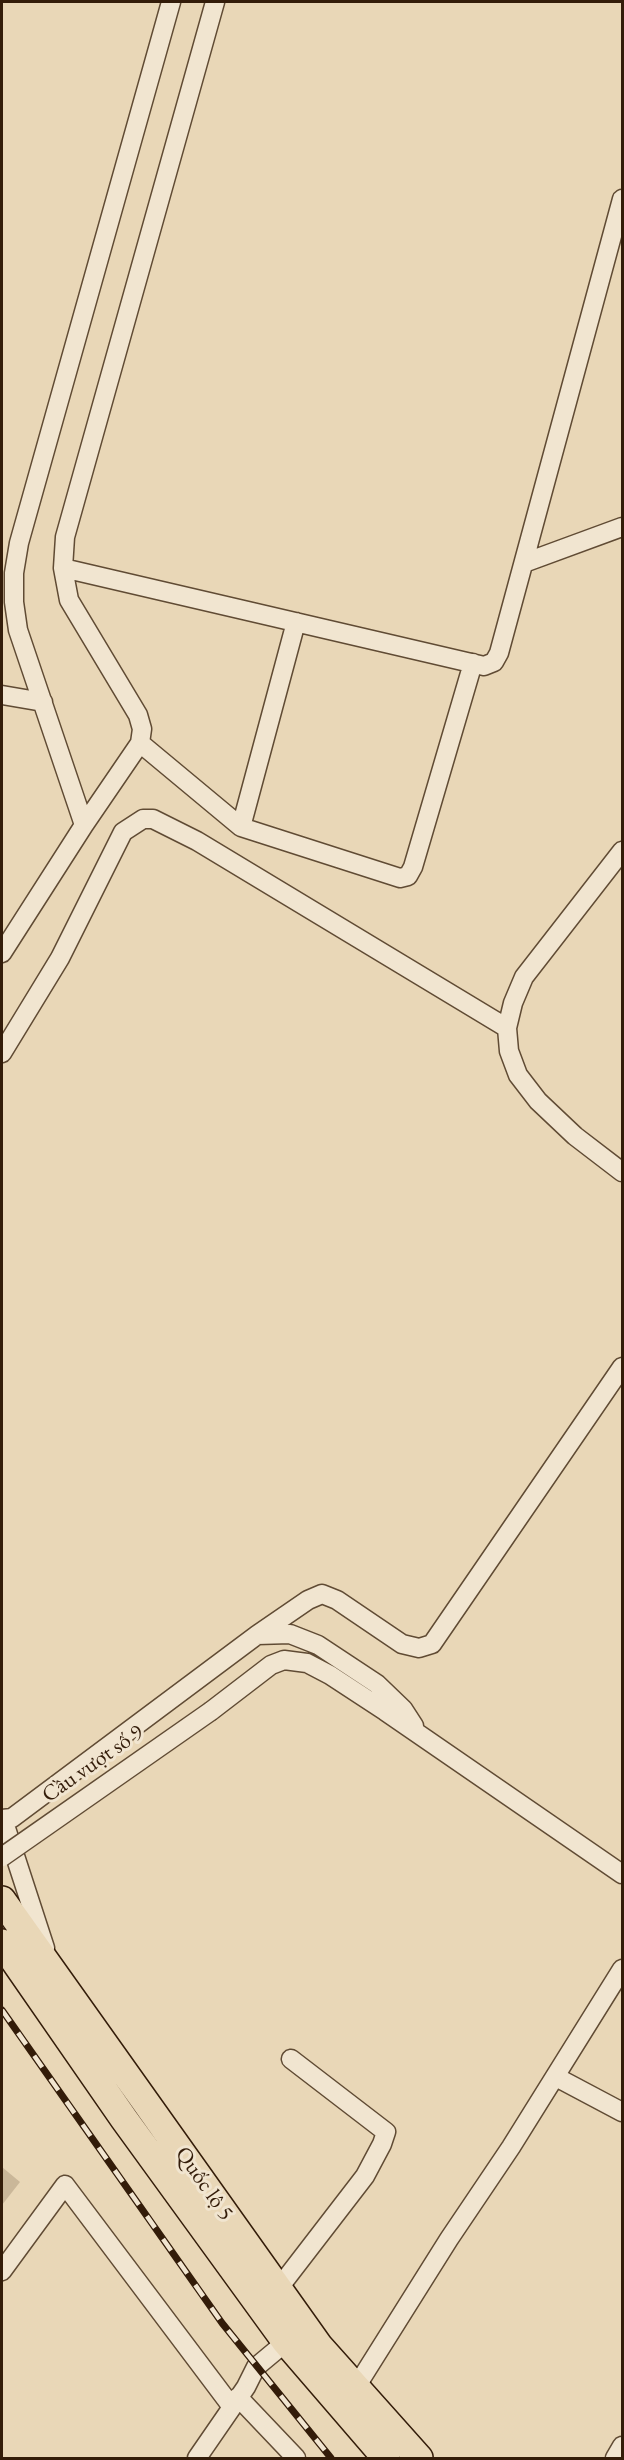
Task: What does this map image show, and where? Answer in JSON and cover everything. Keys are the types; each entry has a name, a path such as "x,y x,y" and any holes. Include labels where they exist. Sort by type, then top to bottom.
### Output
{"highway":[{"name":"Quốc lộ 5","path":"2,1900 319,2346 419,2458"},
{"name":"Quốc lộ 5","path":"2,1943 124,2119 286,2342 386,2458"}],"street":[{"path":"84,825 18,630 14,602 14,573 19,543 171,2"},
{"path":"2,953 140,743 142,729 138,715 69,600 63,568 69,520 215,2"},
{"path":"63,568 484,666 494,662 500,653 622,199"},
{"path":"524,563 622,527"},
{"path":"241,827 296,622"},
{"path":"140,743 241,827 400,878 408,876 413,867 473,663"},
{"path":"2,695 43,702"},
{"path":"2,1053 60,958 123,832 143,819 153,819 197,842 507,1028"},
{"path":"622,851 524,977 513,1004 507,1028 509,1050 518,1075 538,1101 575,1136 622,1172"},
{"path":"54,1974 2,1819 12,1818 257,1635 308,1600 322,1594 337,1600 402,1644 419,1648 432,1644 622,1367"},
{"path":"257,1635 290,1634 318,1645 377,1684 403,1709 420,1735 622,1874"},
{"name":"Cầu vượt số 9","path":"2,1857 211,1711 271,1665 284,1660 307,1663 330,1674 420,1735"},
{"path":"356,2387 449,2239 512,2147 622,1969"},
{"path":"278,2289 365,2176 386,2132 291,2059"},
{"path":"556,2077 622,2112"},
{"path":"2,2271 65,2185 235,2402 296,2458"},
{"path":"197,2458 256,2367 286,2342"},
{"path":"615,2458 622,2446"}],"shaded area":[{"path":"2,2167 20,2182 2,2205"}],"railway":[{"path":"2,2010 222,2323 331,2458"}]}
